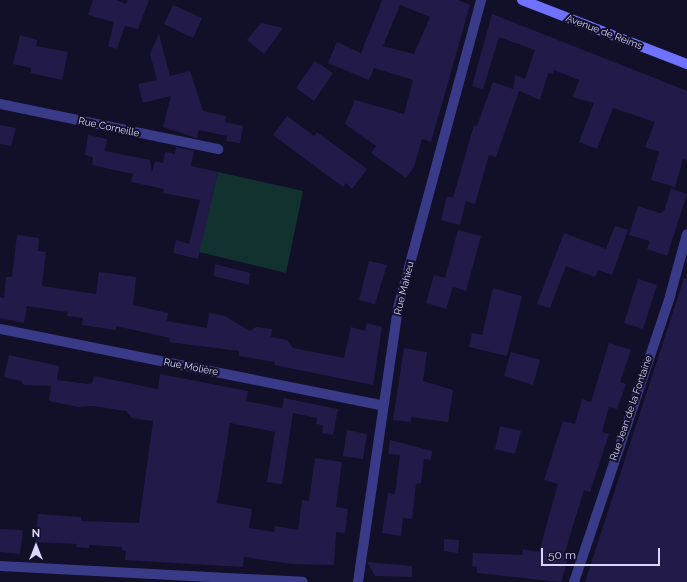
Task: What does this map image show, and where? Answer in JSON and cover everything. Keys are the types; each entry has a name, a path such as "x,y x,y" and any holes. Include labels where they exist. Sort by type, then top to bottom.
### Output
{"main road":[{"name":"Avenue de Reims","path":"522,0 687,64"}],"street":[{"name":"Rue Mahieu","path":"358,582 382,405 398,308 481,0"},
{"name":"Rue Corneille","path":"0,104 218,149"},
{"name":"Rue Jean de la Fontaine","path":"574,582 670,296 687,234"},
{"name":"Rue Molière","path":"0,329 382,405"},
{"path":"0,566 303,582"}],"green space":[{"path":"218,172 303,191 286,273 199,252"}],"building":[{"path":"93,0 116,0 126,4 128,0 149,0 138,29 125,26 117,49 108,46 114,22 88,15"},
{"path":"382,0 458,0 470,5 431,142 422,139 414,167 406,178 371,153 376,146 345,124 355,100 404,114 413,80 374,68 369,80 328,63 337,42 361,53","holes":["400,5 430,17 414,54 383,46"]},
{"path":"173,5 202,18 193,38 164,24"},
{"path":"492,14 687,91 687,160 683,159 675,187 651,180 659,152 645,147 655,122 613,108 597,149 579,142 594,103 573,97 579,80 554,70 553,74 548,73 540,100 519,91 496,157 489,155 475,204 466,201 460,225 441,220 447,196 453,198 474,125 477,126 493,82 513,89 515,75 525,79 535,50 499,37 483,89 472,86"},
{"path":"261,23 283,28 264,54 247,40"},
{"path":"159,34 170,76 190,71 203,111 226,116 225,122 243,126 240,143 226,141 227,136 199,130 197,138 163,127 171,96 143,103 138,84 157,80 150,54"},
{"path":"20,35 37,40 36,46 68,52 62,80 31,73 31,68 13,64"},
{"path":"315,61 333,73 314,101 296,88"},
{"path":"287,116 314,136 317,132 367,169 352,189 346,183 343,187 273,135"},
{"path":"0,125 16,128 11,146 0,144"},
{"path":"88,135 107,139 105,151 150,160 152,172 155,161 163,163 165,152 175,154 176,147 194,151 191,166 218,172 198,259 173,253 176,240 189,244 200,200 163,193 164,189 131,182 133,174 92,165 93,157 85,155"},
{"path":"671,189 687,194 667,256 647,249 650,241 629,235 638,206 660,213 664,211"},
{"path":"615,226 628,230 612,275 598,270 595,277 566,266 550,308 537,304 564,233 606,249"},
{"path":"458,230 481,236 466,291 453,287 446,309 426,303 434,275 445,278"},
{"path":"17,235 39,238 38,251 46,252 42,286 96,294 99,272 136,277 133,305 168,313 167,321 207,328 209,313 225,316 250,331 256,327 272,329 271,337 287,340 293,348 344,358 351,327 365,331 367,323 382,327 373,385 275,365 275,362 239,356 239,351 169,342 170,338 116,326 116,330 82,325 83,318 67,316 68,312 27,306 24,323 0,318 0,297 4,298 6,277 12,277"},
{"path":"369,261 387,265 375,304 359,300"},
{"path":"215,264 250,273 249,285 214,276"},
{"path":"684,278 687,279 687,582 585,582"},
{"path":"638,279 657,285 643,329 624,323"},
{"path":"493,288 522,296 507,356 469,347 472,333 482,335"},
{"path":"609,343 631,350 620,382 626,384 617,409 609,407 602,432 609,434 590,492 584,490 564,555 569,556 561,582 477,573 477,567 472,566 473,553 522,555 523,549 539,552 558,484 544,480 563,421 575,424 582,399 591,402"},
{"path":"404,348 427,352 423,381 453,390 448,422 411,417 411,422 393,420"},
{"path":"511,352 540,360 533,385 504,376"},
{"path":"9,355 59,366 57,380 88,384 92,383 94,376 158,389 160,374 248,391 246,401 282,408 284,398 338,409 333,435 322,433 323,425 316,424 317,418 293,413 282,484 267,482 275,432 230,423 217,503 252,509 249,528 274,532 275,526 298,530 302,500 309,501 315,458 342,462 336,507 348,509 345,533 336,532 334,565 292,564 244,557 243,567 125,560 126,551 122,550 122,547 89,545 89,548 76,547 77,544 36,542 38,514 81,517 81,521 139,523 153,421 132,418 126,411 94,406 78,407 49,401 51,386 24,385 21,381 4,377"},
{"path":"500,426 521,431 515,454 495,449"},
{"path":"347,430 367,434 363,459 343,456"},
{"path":"390,440 432,451 431,460 424,459 421,483 416,484 412,519 403,518 401,536 382,533 388,493 395,494 400,455 388,454"},
{"path":"0,529 23,530 20,554 0,552"},
{"path":"444,539 459,540 458,553 444,551"},
{"path":"367,562 412,566 412,577 375,576"}]}
